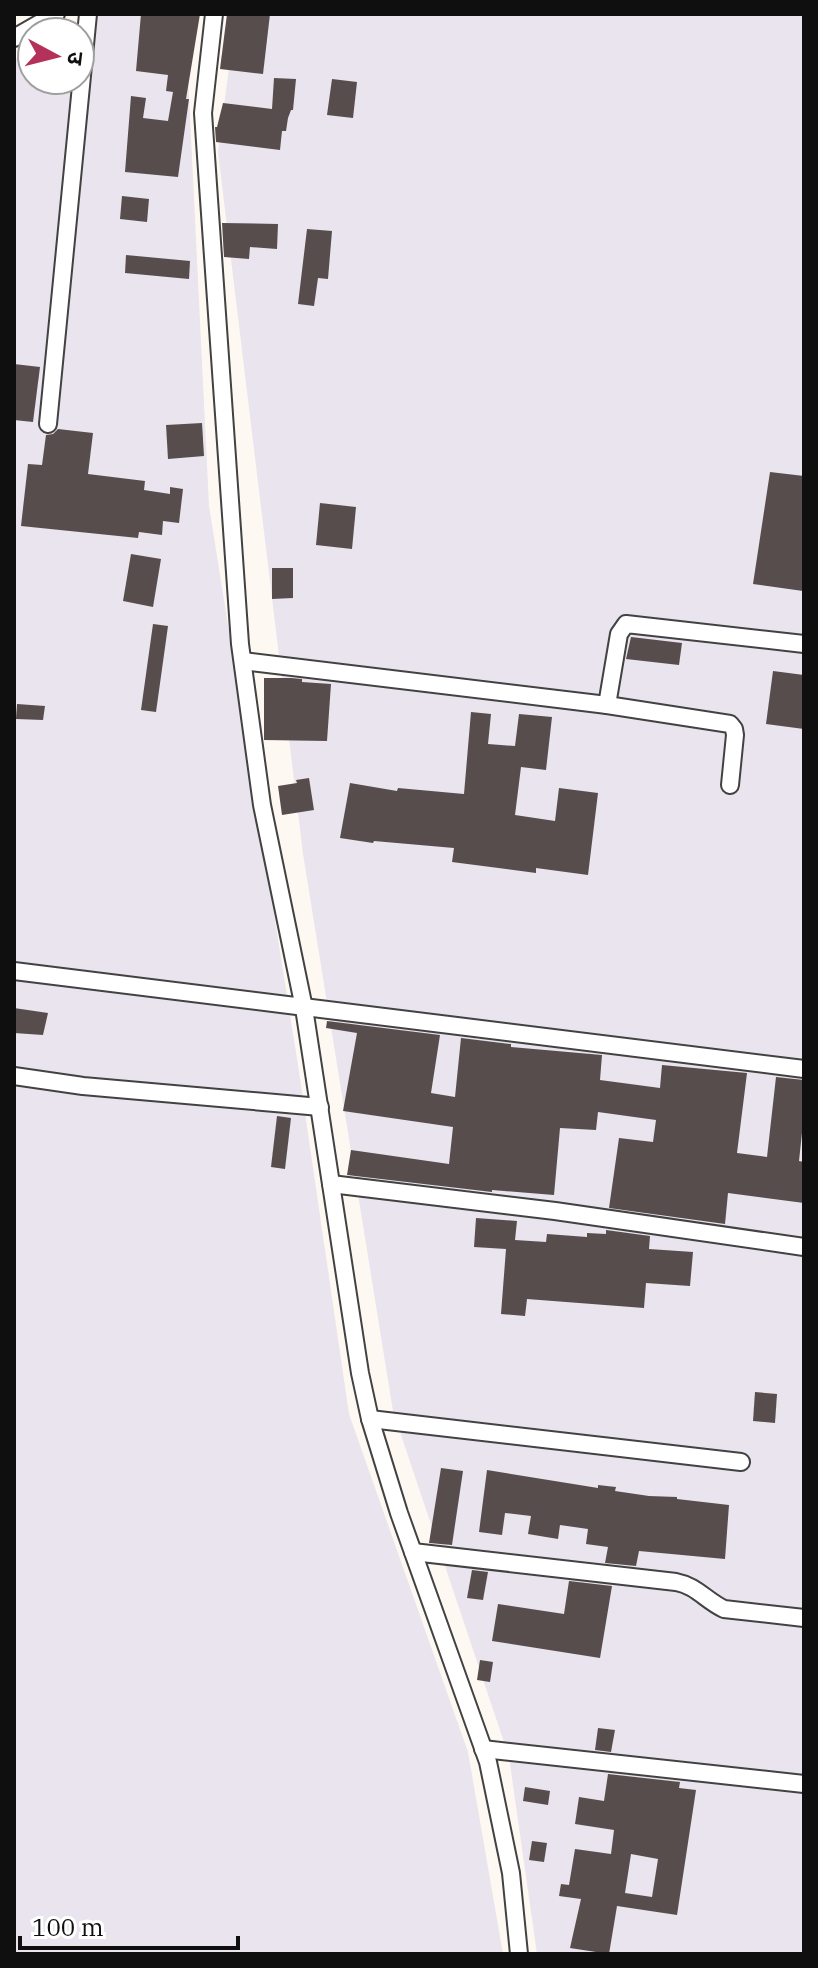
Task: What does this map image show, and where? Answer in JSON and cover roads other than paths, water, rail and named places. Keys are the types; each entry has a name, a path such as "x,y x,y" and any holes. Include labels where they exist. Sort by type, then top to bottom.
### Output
{"street":[{"path":"14,38 56,14"},
{"path":"48,424 88,14"},
{"path":"214,14 203,113 243,661 262,805 304,1008 360,1373 370,1419 413,1552 483,1749 511,1873 519,1954"},
{"path":"607,705 619,634 626,624 804,644"},
{"path":"243,661 607,705 730,724 735,735 730,785"},
{"path":"14,971 804,1069"},
{"path":"14,1076 83,1086 320,1107"},
{"path":"331,1184 555,1211 804,1247"},
{"path":"370,1419 741,1462"},
{"path":"413,1552 676,1582 691,1585 712,1604 724,1609 804,1618"},
{"path":"483,1749 804,1784"}]}
